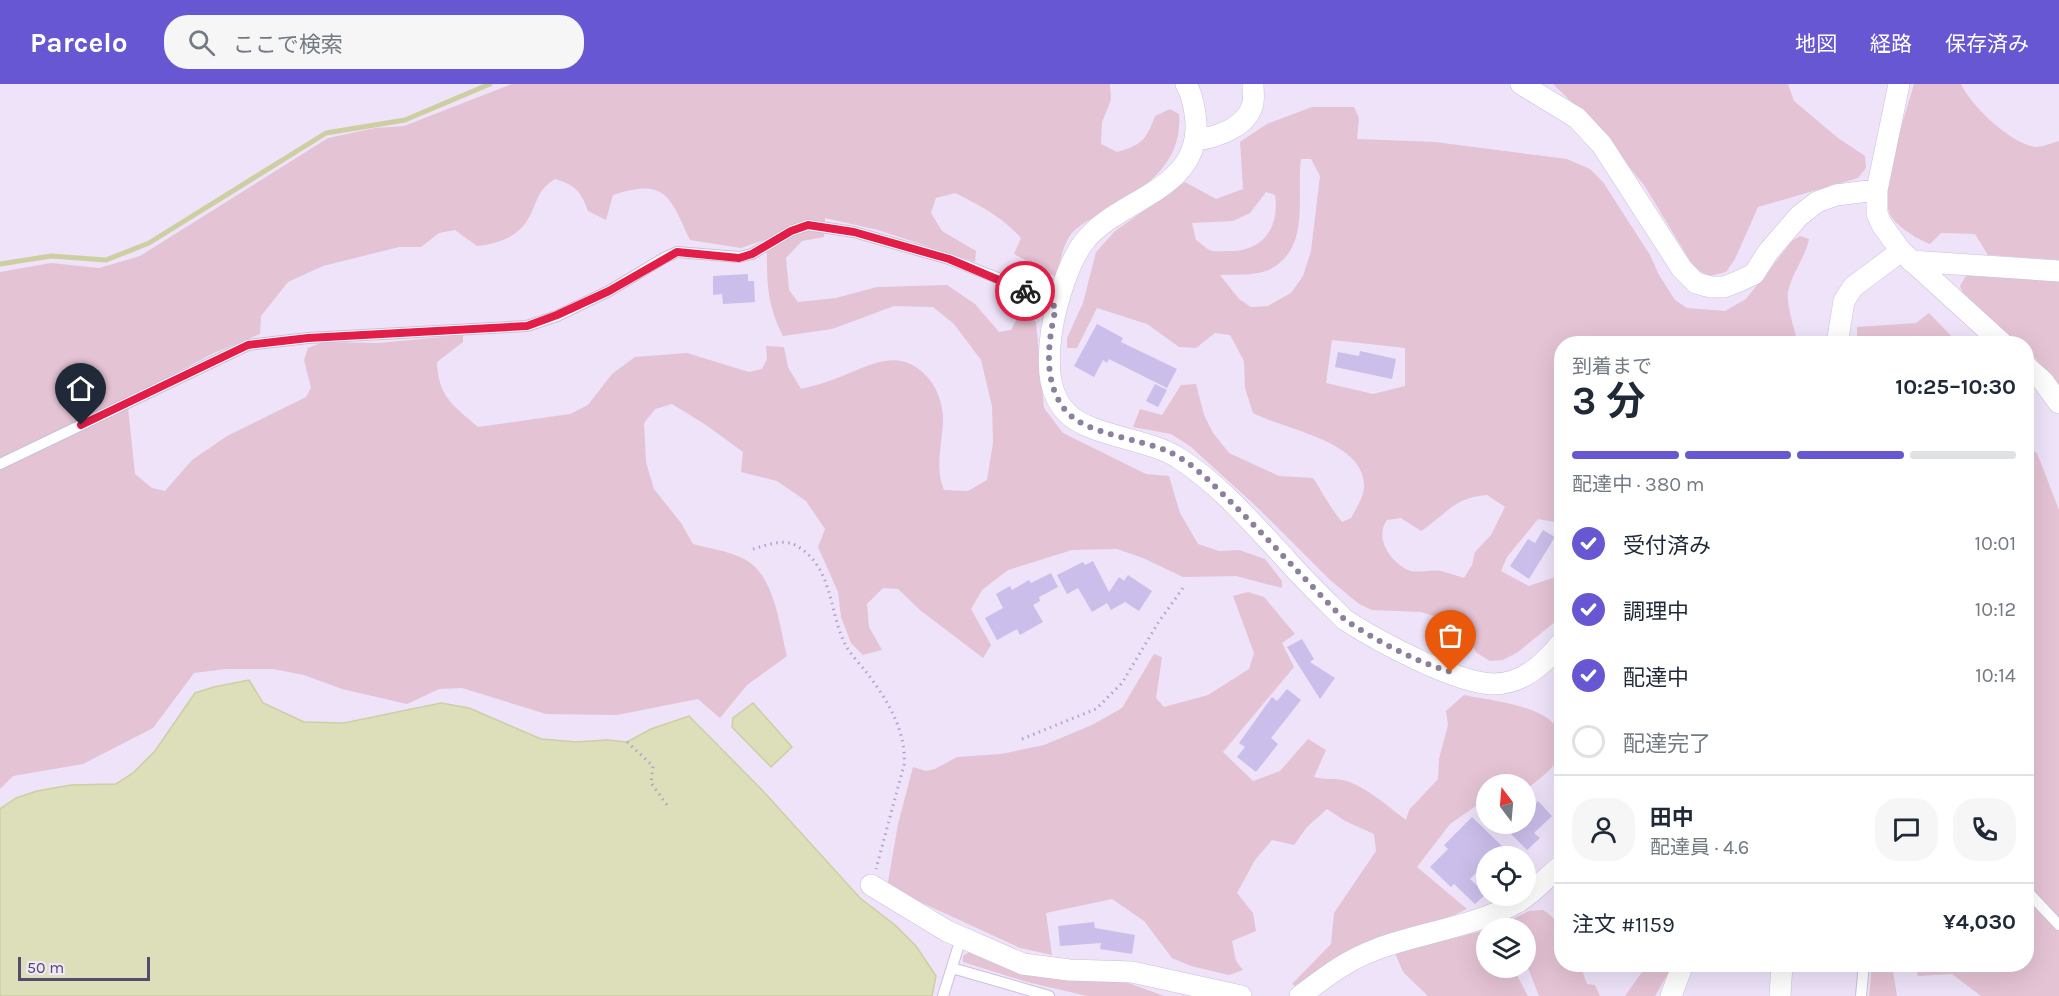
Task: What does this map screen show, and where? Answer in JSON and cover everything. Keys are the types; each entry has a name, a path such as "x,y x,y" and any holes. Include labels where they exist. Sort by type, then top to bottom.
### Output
{"street":[{"path":"1186,84 1195,113 1197,140 1190,155 1159,189 1097,229 1084,242 1076,256 1056,307 1051,329 1050,380 1055,395 1068,414 1088,426 1168,451 1208,480 1345,620 1363,632 1435,668 1494,684 1512,681 1530,673 1544,664 1554,652"},
{"path":"1197,140 1216,137 1237,125 1249,114 1254,102 1253,84"},
{"path":"1521,84 1577,118 1602,145 1682,269 1696,283 1711,287 1724,287 1754,274 1768,252 1799,216 1817,202 1836,195 1877,190"},
{"path":"1899,84 1877,190 1877,214 1882,225 1906,256 1994,336"},
{"path":"1838,336 1844,301 1853,287 1906,256 2059,271"},
{"path":"2034,373 2043,381 2059,403"},
{"path":"1300,996 1340,965 1359,956 1491,915 1518,903 1554,872"},
{"path":"871,885 961,938 1023,964 1069,970 1132,972 1241,996"},
{"path":"1671,996 1680,972"},
{"path":"1780,996 1782,972"}],"lane":[{"path":"0,464 248,345 308,338 527,326 609,291 677,252 739,258 752,254 791,231 808,225 854,232 949,259 1000,279 1056,307"},
{"path":"2034,898 2059,925"},
{"path":"943,996 961,938"},
{"path":"952,968 1049,996"},
{"path":"1861,996 1863,972"}],"path":[{"path":"753,549 783,541 797,546 817,566 827,584 845,644 873,681 895,718 901,735 905,750 904,765 871,885"},
{"path":"1022,739 1096,709 1122,683 1185,585"},
{"path":"627,742 653,766 651,783 667,805"}],"shaded area":[{"path":"512,84 1110,84 1111,100 1102,122 1101,144 1117,152 1142,141 1155,116 1170,109 1179,114 1178,133 1174,149 1166,163 1143,187 1074,230 1065,246 1056,277 1014,254 1021,238 990,212 955,193 936,198 931,213 942,231 976,251 975,262 878,230 825,218 824,237 802,241 786,258 789,290 798,302 836,298 877,287 947,285 975,304 999,332 1011,330 1020,313 1027,315 1036,322 1044,408 1063,433 1146,474 1169,476 1180,513 1198,544 1219,551 1239,550 1265,559 1282,581 1282,588 1236,576 1183,577 1143,558 1117,549 1072,550 1008,570 982,590 971,609 991,645 983,658 920,610 898,589 883,588 867,604 869,627 882,650 863,655 851,643 841,617 838,592 818,547 825,529 806,501 777,481 741,472 743,452 672,404 655,409 644,423 646,462 654,489 681,523 693,544 742,558 762,575 774,601 787,656 747,685 720,718 698,699 617,715 546,714 462,688 439,689 407,704 342,689 304,675 273,669 226,669 194,673 153,728 83,764 13,776 0,789 0,272 51,263 99,268 140,256 328,138 375,128 404,126","holes":["555,179 572,186 583,198 588,211 606,220 613,195 645,188 655,190 671,202 690,240 741,248 767,239 767,277 770,300 783,336 832,329 894,306 933,307 954,324 981,360 992,406 993,443 987,480 968,491 944,490 940,472 943,417 941,402 929,379 918,368 906,362 882,361 801,389 788,367 784,347 766,346 767,359 762,369 749,372 687,353 635,357 612,374 588,405 570,414 478,427 449,400 440,384 438,374 437,362 463,342 463,335 379,343 323,342 308,348 304,360 311,388 306,397 227,436 192,460 165,491 152,488 135,474 127,398 214,353 260,334 261,316 288,282 323,266 399,247 421,247 439,233 455,230 477,246 504,240 524,225 543,189"]},
{"path":"1553,84 1788,84 1794,101 1838,138 1865,156 1866,168 1858,178 1758,207 1735,259 1726,272 1710,276 1695,269 1644,185 1591,121"},
{"path":"1914,84 1961,84 1982,113 2015,139 2036,147 2059,141 2059,260 1988,255 1975,234 1941,233 1930,244 1908,232 1893,219 1887,203 1890,170"},
{"path":"1312,107 1354,107 1359,118 1357,139 1435,142 1567,159 1590,169 1603,182 1650,255 1659,275 1675,300 1687,308 1725,311 1746,299 1792,241 1800,236 1809,239 1788,292 1789,310 1796,336 1554,336 1554,522 1538,519 1507,557 1501,571 1529,586 1554,577 1554,623 1518,652 1503,660 1490,661 1477,653 1456,623 1421,612 1372,610 1359,604 1329,579 1258,508 1190,446 1171,434 1133,427 1140,409 1162,415 1181,385 1196,384 1204,415 1213,433 1229,453 1279,476 1313,478 1342,522 1351,518 1364,488 1361,472 1352,459 1339,448 1322,439 1253,413 1245,388 1244,361 1230,335 1215,333 1196,348 1179,347 1147,324 1097,308 1077,348 1067,348 1067,338 1083,303 1096,252 1115,231 1185,182 1216,199 1243,189 1240,142 1267,124","holes":["1301,159 1311,159 1320,176 1311,251 1303,276 1291,293 1268,306 1251,307 1239,299 1220,275 1266,271 1281,262 1290,251 1299,222","1266,192 1275,195 1275,217 1267,235 1252,247 1242,250 1214,251 1196,240 1192,223 1233,221 1250,213","1332,340 1405,348 1405,386 1373,394 1326,383","1487,495 1505,507 1491,535 1475,552 1472,565 1464,578 1441,571 1408,570 1395,561 1386,548 1382,534 1387,520 1401,518 1421,531 1458,503 1476,496"]},
{"path":"1969,271 2059,281 2059,388 2034,358 2034,336 2001,336 1971,314 1960,286"},
{"path":"1929,313 1951,336 1857,336 1857,327 1916,323"},
{"path":"2034,451 2037,453 2059,510 2059,996 1981,996 1952,974 1918,976 1917,972 2034,972"},
{"path":"1248,592 1264,597 1295,634 1282,643 1294,667 1223,752 1253,781 1280,771 1308,739 1326,750 1314,777 1342,780 1359,786 1406,820 1409,810 1438,779 1439,759 1448,725 1446,711 1464,695 1523,707 1550,720 1554,724 1554,764 1549,771 1536,782 1536,774 1476,774 1476,806 1450,824 1417,867 1467,909 1299,988 1292,984 1331,944 1334,913 1376,851 1374,834 1345,821 1327,809 1307,827 1294,845 1272,840 1255,860 1237,893 1253,913 1256,931 1232,941 1236,961 1243,970 1229,975 1191,966 1172,958 1144,921 1112,899 1046,913 1052,955 1020,948 903,894 888,882 898,824 913,767 926,771 935,769 957,757 1001,754 1044,745 1092,725 1122,708 1154,654 1162,657 1156,698 1164,707 1208,695 1249,669 1254,653 1233,596"},
{"path":"249,680 263,703 304,722 344,723 441,703 469,708 541,739 627,742 651,729 689,716 763,791 860,898 895,925 916,946 936,976 932,996 0,996 0,809 16,798 37,791 71,785 116,784 133,773 155,751 195,693"},
{"path":"753,703 792,747 771,767 732,727 733,718"},
{"path":"1543,910 1551,916 1554,919 1554,972 1583,972 1587,984 1595,985 1600,996 1539,996 1532,978 1536,978 1536,918 1515,918 1529,911"},
{"path":"1476,933 1476,978 1518,978 1528,996 1428,996 1403,972 1395,953"},
{"path":"969,952 1123,981 1164,996 1087,996 1027,982 963,962 963,956"},
{"path":"1642,972 1669,972 1655,996 1625,996"},
{"path":"1871,972 1893,972 1897,996 1869,996"}],"building":[{"path":"748,274 748,281 754,281 755,302 723,304 722,294 713,295 713,276"},
{"path":"1097,324 1123,338 1121,342 1177,369 1167,388 1109,359 1107,363 1103,360 1094,377 1074,366"},
{"path":"1360,351 1396,359 1392,379 1335,367 1338,352 1359,356"},
{"path":"1155,384 1167,390 1158,407 1146,401"},
{"path":"1543,530 1554,536 1529,579 1510,566 1528,539 1535,543"},
{"path":"1093,561 1109,592 1119,577 1124,581 1128,575 1152,591 1139,611 1125,602 1111,610 1107,603 1092,612 1078,588 1067,594 1057,575 1083,562 1085,565"},
{"path":"1051,573 1058,587 1039,597 1040,601 1033,605 1043,622 1020,635 1017,629 997,640 985,618 1003,608 996,594 1010,586 1012,590 1029,580 1031,583"},
{"path":"1302,639 1314,659 1310,662 1335,678 1320,699 1287,647"},
{"path":"1287,689 1301,700 1271,738 1278,744 1256,772 1237,757 1245,747 1239,743 1272,697 1277,701"},
{"path":"1538,801 1552,816 1536,831 1536,803"},
{"path":"1472,817 1476,821 1476,834 1490,834 1502,846 1476,846 1476,873 1470,879 1476,885 1475,904 1454,884 1451,887 1430,867 1448,849 1444,845"},
{"path":"1511,834 1535,834 1540,838 1531,846 1523,846"},
{"path":"1094,922 1095,928 1135,935 1132,954 1100,949 1101,943 1060,946 1058,926"}],"waterway":[{"path":"0,264 51,256 106,260 149,243 326,133 405,120 490,84"}],"way so far":[{"path":"1025,291 1056,307 1051,329 1050,380 1055,395 1068,414 1088,426 1168,451 1208,480 1345,620 1373,637 1435,668 1451,672"}],"route":[{"path":"81,425 248,345 308,338 527,326 609,291 677,252 739,258 752,254 791,231 808,225 828,226 854,232 949,259 1025,291"}]}
